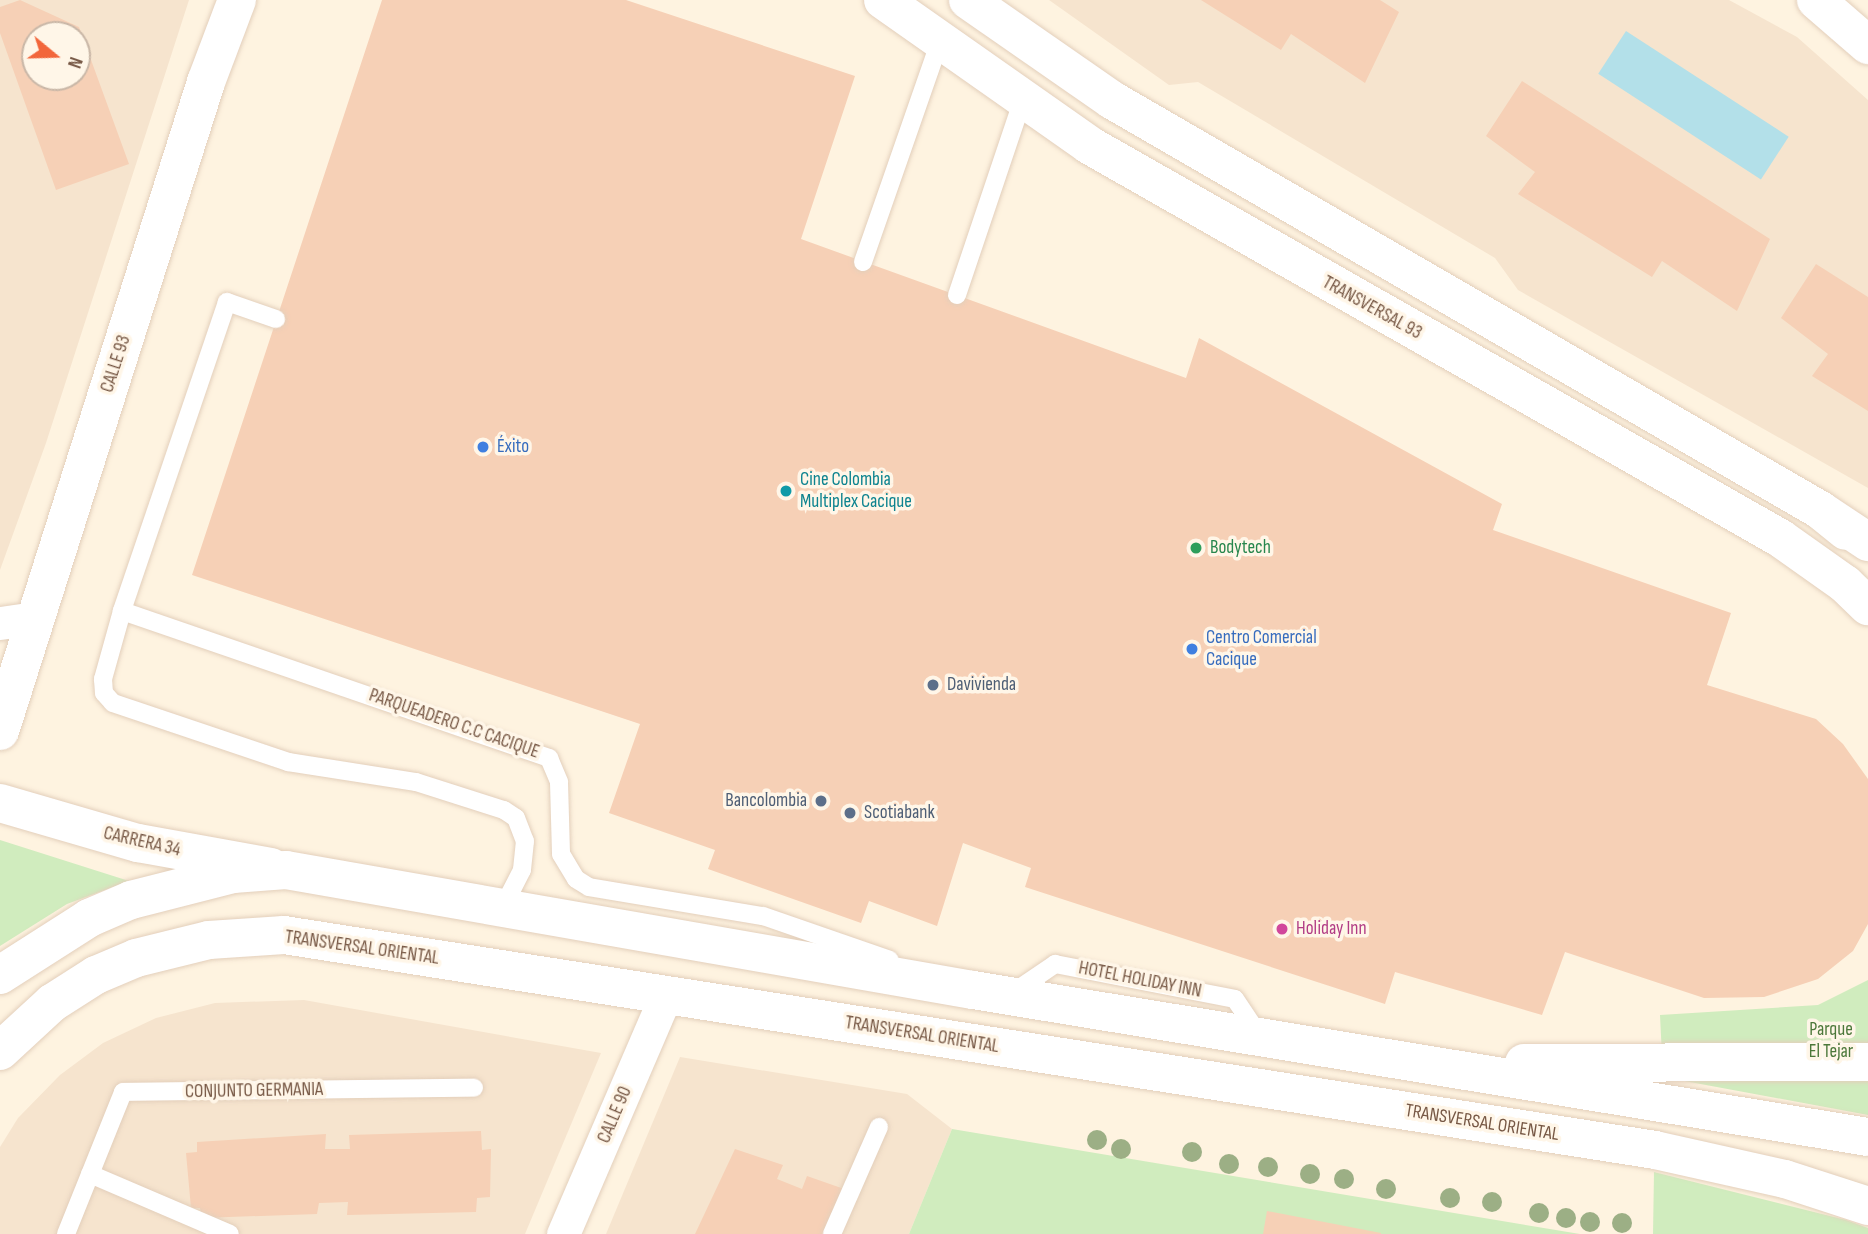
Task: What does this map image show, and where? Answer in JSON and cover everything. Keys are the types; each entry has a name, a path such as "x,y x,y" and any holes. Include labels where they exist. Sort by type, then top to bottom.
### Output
{"main road":[{"name":"CALLE 93","path":"0,730 18,621 205,82 237,0"},
{"name":"TRANSVERSAL 93","path":"883,0 1023,99 1183,202 1780,538 1845,584 1868,607"},
{"path":"968,0 1112,100 1820,510 1868,542"},
{"path":"1816,0 1868,45"},
{"path":"1820,510 1868,552"},
{"name":"CARRERA 34","path":"0,803 138,843 286,870"},
{"path":"0,975 89,918 131,900 209,878 286,870 991,993 1868,1137"},
{"name":"TRANSVERSAL ORIENTAL","path":"0,1051 52,1003 96,975 172,946 247,935 284,935 1655,1150 1785,1179 1868,1206"},
{"path":"1415,1064 1868,1062"}],"street":[{"name":"CALLE 90","path":"563,1234 666,995"}],"lane":[{"path":"863,262 940,41"},
{"path":"957,295 1023,99"},
{"path":"276,319 227,302 122,611 103,679 104,693 113,703 288,762 416,782 516,818 525,852 514,890 502,909"},
{"name":"PARQUEADERO C.C CACIQUE","path":"122,611 549,758 559,782 561,854 576,879 589,887 764,916 991,993"},
{"name":"CONJUNTO GERMANIA","path":"65,1234 123,1092 474,1088"},
{"path":"832,1234 879,1127"},
{"path":"90,1174 229,1234"}],"shaded area":[{"path":"0,0 189,0 46,443 0,570"},
{"path":"1049,0 1729,0 1797,37 1868,100 1868,488 1518,290 1495,258 1198,82 1169,85"},
{"path":"304,1000 601,1053 525,1234 0,1234 0,1147 18,1118 60,1075 103,1043 156,1018 215,1003"},
{"path":"680,1057 907,1094 952,1129 909,1234 606,1234"}],"green space":[{"path":"0,840 129,881 67,904 0,946"},
{"name":"Parque El Tejar","path":"1868,980 1868,1115 1663,1077 1660,1015 1818,1005"},
{"path":"952,1129 1580,1234 909,1234"},
{"path":"1654,1172 1846,1220 1868,1228 1868,1234 1653,1234"}],"water":[{"path":"1626,31 1789,137 1761,179 1598,74"}],"building":[{"path":"20,0 66,21 21,21 21,91 91,91 91,60 129,164 56,190 0,33 0,7"},
{"name":"Centro Comercial Cacique","path":"382,0 626,0 855,76 801,239 1186,378 1199,338 1502,504 1493,530 1731,613 1707,685 1816,719 1843,744 1868,779 1868,924 1853,951 1818,979 1764,997 1704,998 1565,952 1542,1015 1395,972 1385,1004 1025,887 1031,868 963,843 937,926 869,901 861,923 708,869 715,850 609,813 640,724 192,575"},
{"path":"1201,0 1380,0 1399,12 1365,83 1291,34 1281,50"},
{"path":"1522,81 1770,239 1737,311 1662,261 1652,277 1518,194 1535,172 1486,136"},
{"path":"1816,264 1868,297 1868,411 1812,376 1828,354 1781,318"},
{"path":"481,1131 482,1150 491,1149 490,1197 477,1198 476,1212 347,1215 348,1202 319,1203 317,1214 202,1218 200,1208 191,1208 186,1153 197,1152 197,1142 326,1134 325,1149 350,1149 349,1135"},
{"path":"735,1149 783,1165 777,1179 802,1189 807,1176 847,1190 828,1234 695,1234"},
{"path":"1267,1211 1381,1233 1381,1234 1263,1234"}],"place":[{"name":"Éxito","path":"483,447"},
{"name":"Cine Colombia Multiplex Cacique","path":"786,491"},
{"name":"Bodytech","path":"1196,548"},
{"name":"Centro Comercial Cacique","path":"1192,649"},
{"name":"Davivienda","path":"933,685"},
{"name":"Bancolombia","path":"821,801"},
{"name":"Scotiabank","path":"850,813"},
{"name":"Holiday Inn","path":"1282,929"}]}
